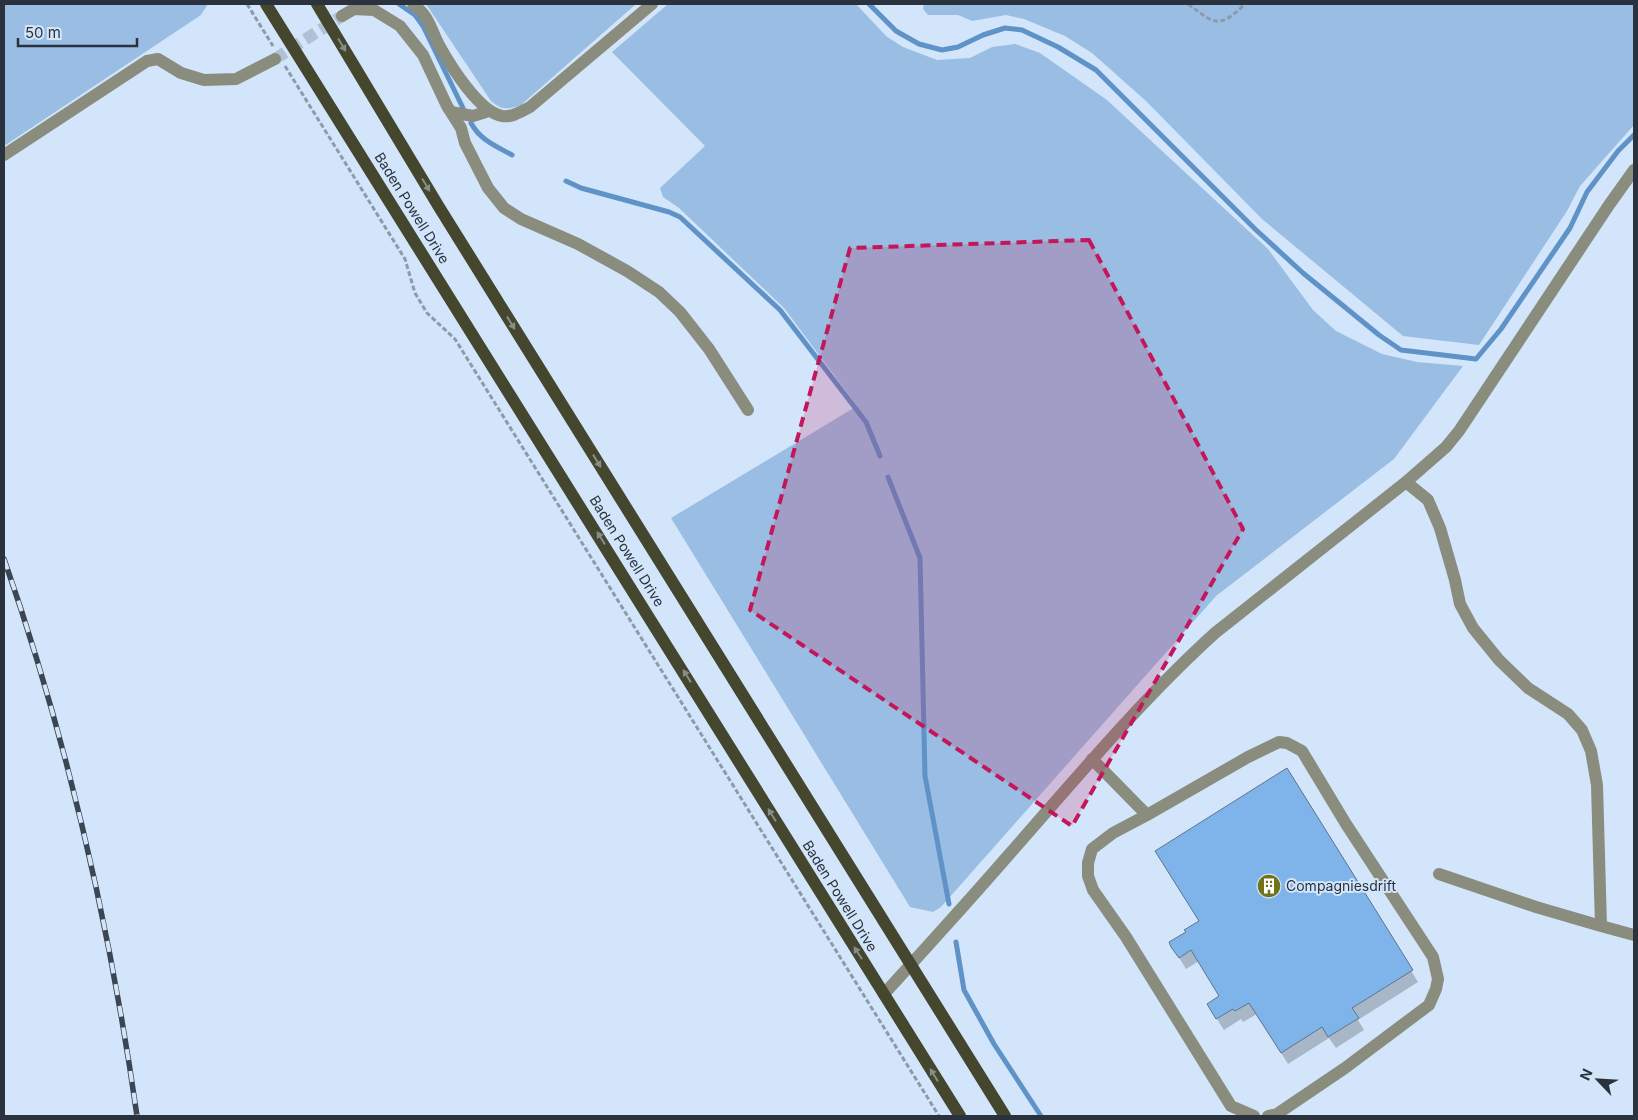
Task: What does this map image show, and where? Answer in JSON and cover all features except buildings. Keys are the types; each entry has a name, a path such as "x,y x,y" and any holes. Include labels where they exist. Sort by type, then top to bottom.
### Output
{"main road":[{"name":"Baden Powell Drive","path":"266,4 960,1116"},
{"name":"Baden Powell Drive","path":"317,4 450,224 1005,1116"}],"street":[{"path":"413,4 430,22 438,44 472,95 489,111 502,116 515,115 530,107 652,4"},
{"path":"342,16 354,8 374,10 400,26 423,55 461,128 465,143 488,188 504,208 522,219 578,244 627,271 659,292 680,312 709,349 748,410"},
{"path":"4,155 147,61 158,59 181,73 204,80 236,79 278,57"},
{"path":"451,112 473,116 489,111"},
{"path":"884,994 1092,759 1187,659 1215,633 1406,482 1446,447 1459,431 1634,170"},
{"path":"1406,482 1428,500 1440,528 1460,604 1473,628 1499,660 1528,688 1548,699 1568,714 1582,730 1592,751 1597,785 1600,926"},
{"path":"1254,1116 1231,1106 1126,937 1093,890 1088,876 1088,863 1092,849 1113,833 1255,753 1279,742 1293,745 1302,751 1346,824 1433,957 1438,979 1436,989 1428,1005 1345,1068 1277,1114 1268,1116"},
{"path":"1092,759 1146,815"},
{"path":"1439,874 1536,907 1634,935"}],"path":[{"path":"247,4 404,259 415,293 427,313 455,339 939,1116"},
{"path":"1188,4 1204,17 1218,22 1230,18 1244,5"}],"highlighted area":[{"path":"1089,240 1243,529 1072,826 750,610 850,248"}],"shaded area":[{"path":"4,4 208,4 201,15 4,146"},
{"path":"426,4 636,4 521,105 512,108 501,108 491,101"},
{"path":"668,4 856,4 886,36 903,47 937,60 970,58 992,47 1015,44 1040,53 1107,100 1268,249 1313,310 1336,331 1382,354 1417,362 1463,366 1394,459 1216,596 941,907 933,912 910,907 671,518 857,406 784,308 679,208 663,197 660,188 705,146 612,52"},
{"path":"924,4 1634,4 1634,125 1580,186 1567,211 1479,345 1403,336 1262,219 1146,101 1092,53 1065,36 1024,19 1006,15 972,21 958,15 928,15 923,9"}],"waterway":[{"path":"399,4 415,15 423,26 463,108"},
{"path":"869,4 896,31 919,44 942,50 958,47 983,35 1005,28 1022,30 1058,47 1096,70 1255,229 1303,273 1379,335 1401,350 1476,359 1501,329 1570,228 1587,192 1618,151 1634,135"},
{"path":"471,123 484,138 512,155"},
{"path":"566,181 581,188 669,212 680,217 780,310 866,422 880,456"},
{"path":"888,477 920,558 925,776 949,904"},
{"path":"956,942 964,990 994,1044 1041,1116"}],"tunnel":[{"path":"275,59 342,16"}],"railway":[{"path":"4,559 48,695 84,834 114,975 137,1116"}],"place":[{"name":"Compagniesdrift","path":"1269,886"}]}
